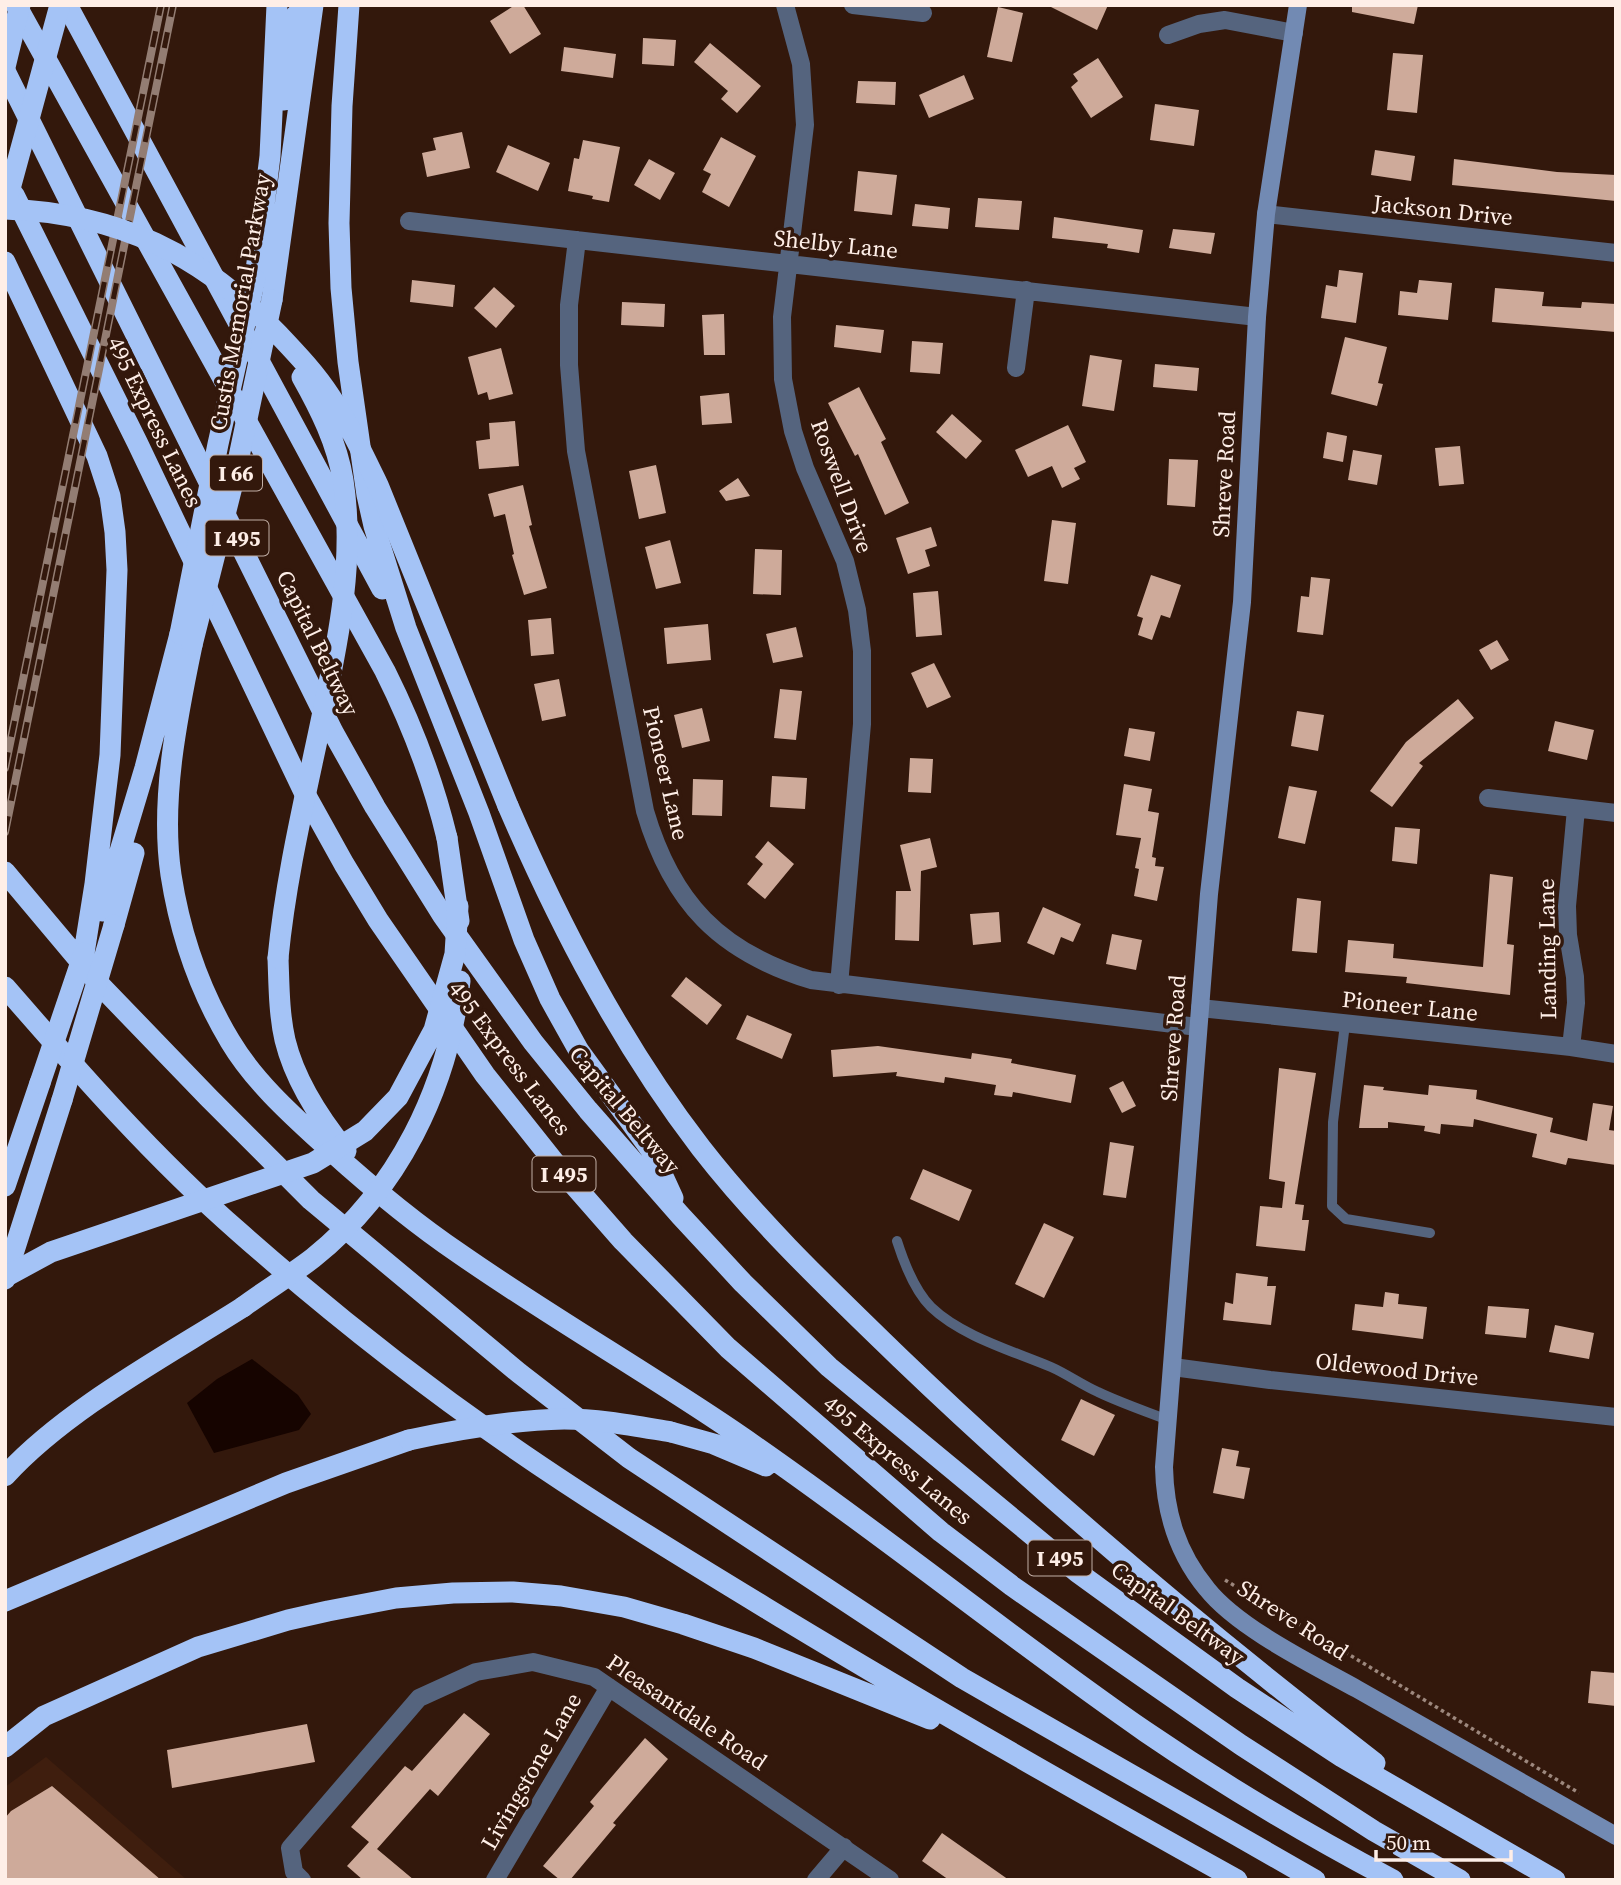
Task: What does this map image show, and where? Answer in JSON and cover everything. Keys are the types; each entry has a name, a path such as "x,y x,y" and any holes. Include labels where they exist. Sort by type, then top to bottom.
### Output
{"highway":[{"path":"5,69 18,5"},
{"path":"5,1476 42,1441 73,1418 243,1307 312,1258 339,1235 393,1172 434,1093 456,1010 460,979 458,906 447,838 422,755 385,671 18,5"},
{"path":"5,196 49,5"},
{"path":"60,5 5,208 100,223 137,235 200,266 226,284 265,321 301,358 322,385 354,435 378,485 508,806 562,925 629,1042 702,1149 762,1220 986,1440 1127,1565 1285,1693 1443,1815"},
{"path":"66,5 361,548 421,666"},
{"path":"277,5 270,156 255,279 218,444 186,639 172,758 169,821 171,874 186,938 205,993 232,1045 268,1092 356,1173 458,1253 732,1430 1150,1735 1251,1800 1393,1880"},
{"path":"270,156 285,95 298,5"},
{"name":"Custis Memorial Parkway","path":"186,639 236,471 272,300 313,5"},
{"path":"349,5 342,106 339,223 341,288 348,362 374,526 421,666 479,813 524,940 550,999 579,1051 651,1150 680,1216"},
{"name":"Capital Beltway","path":"5,69 333,732 375,807 443,916 533,1042 588,1111 743,1283 829,1367 1077,1572 1237,1688 1342,1756 1555,1880"},
{"name":"495 Express Lanes","path":"5,178 137,442 304,792 344,864 378,920 485,1075 559,1168 622,1241 728,1348 941,1532 1012,1586 1241,1745 1374,1831 1460,1880"},
{"path":"5,262 97,456 110,496 117,570 103,913 83,953 5,1186"},
{"path":"265,321 294,362 318,404 333,439 343,477 347,508 347,558 341,617 290,872 278,958 286,1041 302,1084 331,1132 361,1170 397,1207"},
{"name":"I 66","path":"5,1278 62,1100 103,913 186,639"},
{"path":"7,873 100,985 311,1200 519,1373 618,1450 744,1536 972,1684 1315,1880"},
{"path":"5,1278 51,1252 313,1163 340,1149 365,1131 398,1097 434,1030 455,954 458,906"},
{"path":"5,987 111,1106 187,1184 247,1239 384,1352 510,1446 712,1576 1012,1755 1237,1880"},
{"path":"5,1601 286,1483 410,1440 457,1429 498,1424 566,1419 618,1423 671,1432 750,1458 855,1519"},
{"path":"5,1747 44,1716 198,1647 246,1632 314,1614 396,1598 513,1592 561,1596 624,1607 683,1624 819,1673 1012,1755"}],"main road":[{"name":"Shreve Road","path":"1298,5 1266,214 1257,317 1242,602 1209,894 1164,1467 1169,1518 1178,1544 1191,1568 1227,1610 1300,1657 1616,1836"}],"street":[{"name":"Roswell Drive","path":"785,5 801,64 805,125 782,317 783,379 793,431 805,468 845,561 857,610 862,652 862,724 839,985"},
{"path":"853,5 923,13"},
{"path":"1168,35 1199,24 1225,20 1294,33"},
{"name":"Jackson Drive","path":"1266,214 1616,253"},
{"name":"Shelby Lane","path":"409,221 1257,317"},
{"name":"Pioneer Lane","path":"577,240 569,305 569,353 576,450 645,811 653,841 666,869 703,920 727,940 753,958 781,971 839,985 1199,1018 1345,1024 1572,1047 1616,1054"},
{"path":"1016,368 1026,290"},
{"path":"1488,798 1616,813"},
{"name":"Landing Lane","path":"1572,1047 1576,1003 1575,978 1567,935 1567,906 1576,809"},
{"name":"Oldewood Drive","path":"1173,1367 1269,1380 1616,1417"},
{"name":"Pleasantdale Road","path":"302,1880 294,1872 290,1849 419,1698 475,1672 533,1662 594,1677 890,1880"},
{"name":"Livingstone Lane","path":"495,1880 609,1687"},
{"path":"816,1880 844,1847"}],"lane":[{"path":"1345,1024 1333,1122 1332,1206 1346,1219 1430,1233"},
{"path":"897,1241 902,1258 920,1293 931,1307 953,1323 1004,1349 1054,1368 1098,1392 1168,1420"}],"path":[{"path":"1219,1577 1580,1793"}],"shaded area":[{"path":"252,1359 298,1395 311,1414 299,1430 214,1453 187,1403 217,1379"},
{"path":"46,1757 187,1880 5,1880 5,1787"}],"building":[{"path":"515,5 523,5 541,34 510,54 490,21"},
{"path":"1047,5 1108,5 1097,30"},
{"path":"1352,5 1418,5 1414,24 1352,12"},
{"path":"998,7 1023,13 1012,62 987,57"},
{"path":"643,38 676,40 674,66 642,64"},
{"path":"710,43 761,86 737,113 721,99 728,91 694,62"},
{"path":"564,47 616,54 613,78 561,71"},
{"path":"1393,53 1423,55 1417,113 1387,110"},
{"path":"1098,58 1123,97 1091,118 1071,87 1078,81 1073,74"},
{"path":"964,75 974,99 929,118 919,95"},
{"path":"858,81 896,82 895,105 856,103"},
{"path":"1155,104 1199,110 1194,146 1150,140"},
{"path":"462,132 470,168 427,177 422,153 436,150 433,138"},
{"path":"721,137 756,156 729,207 702,192 711,174 703,170"},
{"path":"583,140 620,147 609,202 568,191 574,158 579,159"},
{"path":"508,145 550,163 538,191 496,172"},
{"path":"1375,150 1415,156 1411,181 1371,175"},
{"path":"649,159 675,173 660,200 634,185"},
{"path":"1454,159 1557,172 1616,175 1616,201 1452,185"},
{"path":"858,171 897,175 892,215 854,211"},
{"path":"978,198 1022,201 1019,230 975,227"},
{"path":"915,204 950,208 948,229 912,226"},
{"path":"1054,217 1143,230 1139,253 1107,248 1108,244 1052,238"},
{"path":"1173,229 1215,233 1211,254 1169,248"},
{"path":"1339,270 1363,273 1356,323 1321,318 1326,285 1337,287"},
{"path":"412,280 455,285 453,307 410,302"},
{"path":"1419,280 1452,283 1448,320 1398,315 1400,291 1417,293"},
{"path":"494,287 515,306 496,328 474,308"},
{"path":"1495,288 1544,292 1542,306 1581,308 1582,302 1616,304 1616,332 1492,322"},
{"path":"622,302 665,304 664,327 621,325"},
{"path":"724,314 725,355 704,355 702,315"},
{"path":"836,325 884,330 881,353 834,347"},
{"path":"1345,337 1387,347 1378,383 1383,384 1377,406 1331,394"},
{"path":"912,341 943,343 940,374 910,372"},
{"path":"501,348 513,394 489,400 487,392 478,395 468,357"},
{"path":"1090,355 1122,360 1114,411 1082,406"},
{"path":"1155,364 1199,368 1197,391 1153,387"},
{"path":"859,387 886,439 881,442 909,503 885,515 858,454 855,456 828,403"},
{"path":"729,393 732,423 702,425 700,396"},
{"path":"952,414 982,441 966,459 936,432"},
{"path":"515,421 519,466 479,469 476,441 490,439 489,423"},
{"path":"1068,425 1086,462 1074,468 1080,479 1062,488 1052,466 1028,477 1015,450"},
{"path":"1327,432 1347,436 1343,462 1323,458"},
{"path":"1460,446 1464,484 1439,486 1435,448"},
{"path":"1353,450 1382,455 1377,485 1348,480"},
{"path":"1169,459 1198,460 1195,507 1167,505"},
{"path":"656,465 666,513 639,519 629,471"},
{"path":"738,478 750,496 726,501 719,491"},
{"path":"523,485 532,525 529,526 547,588 524,595 512,555 514,554 505,514 494,517 488,494"},
{"path":"1052,520 1076,523 1068,584 1044,581"},
{"path":"931,527 937,546 925,550 930,566 908,574 896,538"},
{"path":"670,540 681,583 656,589 645,547"},
{"path":"755,549 782,550 781,595 753,594"},
{"path":"1151,575 1181,585 1170,618 1161,615 1152,640 1138,635 1143,618 1137,616"},
{"path":"1311,577 1330,579 1323,635 1297,632 1301,596 1309,597"},
{"path":"938,591 942,635 916,637 913,593"},
{"path":"551,618 554,654 531,656 528,620"},
{"path":"708,624 711,660 667,664 664,628"},
{"path":"796,627 803,657 773,663 766,634"},
{"path":"1497,640 1509,660 1491,670 1479,650"},
{"path":"934,663 951,697 927,708 911,673"},
{"path":"559,679 566,716 542,721 534,684"},
{"path":"780,689 802,691 796,740 774,738"},
{"path":"1458,699 1474,718 1419,763 1423,766 1392,807 1370,791 1406,742"},
{"path":"702,708 710,741 682,748 674,715"},
{"path":"1297,711 1324,715 1318,751 1291,746"},
{"path":"1555,721 1594,730 1587,760 1548,751"},
{"path":"1129,728 1155,732 1150,761 1124,756"},
{"path":"910,758 933,759 931,793 908,792"},
{"path":"772,776 807,778 805,809 770,807"},
{"path":"693,779 723,780 722,816 692,815"},
{"path":"1124,784 1152,789 1148,811 1159,813 1152,857 1156,858 1155,866 1164,867 1157,901 1134,896 1139,869 1135,868 1141,838 1116,835"},
{"path":"1289,786 1317,791 1305,844 1278,838"},
{"path":"1395,827 1420,829 1417,864 1392,861"},
{"path":"930,838 937,867 921,871 919,941 895,940 896,891 911,891 900,845"},
{"path":"768,841 794,864 765,899 747,884 763,864 755,857"},
{"path":"1490,874 1513,877 1507,944 1514,945 1510,995 1406,983 1407,977 1345,972 1348,940 1394,944 1393,958 1483,967"},
{"path":"1297,898 1321,901 1317,953 1292,951"},
{"path":"1043,907 1081,924 1073,942 1061,937 1054,955 1027,943"},
{"path":"999,912 1001,942 973,945 970,914"},
{"path":"1112,934 1142,940 1136,970 1106,964"},
{"path":"686,977 722,1005 707,1025 671,996"},
{"path":"747,1015 792,1034 782,1059 736,1039"},
{"path":"878,1046 971,1059 972,1053 1012,1059 1011,1063 1076,1075 1071,1103 1013,1092 1012,1097 994,1095 996,1085 945,1077 944,1083 896,1076 897,1072 833,1077 831,1050"},
{"path":"1279,1068 1316,1073 1295,1204 1304,1205 1302,1220 1309,1220 1305,1251 1256,1246 1260,1206 1282,1208 1285,1182 1269,1179"},
{"path":"1123,1081 1136,1106 1122,1113 1109,1088"},
{"path":"1364,1085 1428,1095 1429,1085 1477,1090 1476,1099 1553,1118 1550,1132 1587,1141 1593,1103 1613,1106 1609,1130 1616,1131 1616,1165 1568,1158 1566,1165 1532,1157 1537,1134 1474,1119 1473,1127 1441,1124 1440,1134 1424,1131 1425,1126 1388,1122 1388,1128 1359,1128"},
{"path":"1110,1142 1134,1146 1126,1198 1103,1195"},
{"path":"923,1169 972,1190 959,1221 910,1199"},
{"path":"1044,1223 1074,1237 1044,1298 1015,1284"},
{"path":"1236,1273 1268,1277 1267,1286 1276,1286 1271,1325 1223,1320 1225,1302 1233,1304"},
{"path":"1385,1292 1399,1294 1398,1304 1427,1307 1423,1339 1352,1330 1355,1304 1383,1307"},
{"path":"1488,1306 1529,1309 1526,1338 1485,1334"},
{"path":"1555,1325 1594,1333 1589,1359 1549,1352"},
{"path":"1081,1399 1115,1415 1094,1456 1061,1440"},
{"path":"1222,1448 1239,1451 1236,1466 1250,1468 1244,1499 1213,1493"},
{"path":"1591,1671 1616,1673 1616,1706 1588,1703"},
{"path":"464,1713 490,1734 438,1796 430,1789 377,1849 414,1880 363,1880 347,1866 369,1842 351,1827 405,1766 412,1771"},
{"path":"307,1724 315,1762 172,1788 167,1750"},
{"path":"645,1738 668,1759 613,1823 616,1825 570,1880 560,1880 543,1866 594,1806 590,1802"},
{"path":"52,1786 161,1880 5,1880 5,1818 11,1811"},
{"path":"942,1833 1009,1880 949,1880 922,1861"}],"railway":[{"path":"5,768 161,5"},
{"path":"5,832 173,5"}]}
